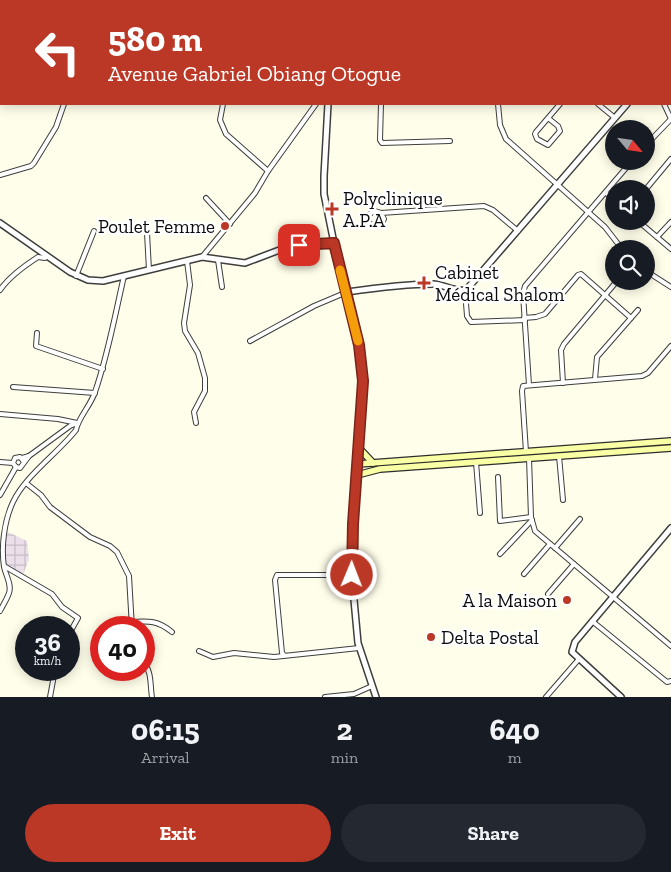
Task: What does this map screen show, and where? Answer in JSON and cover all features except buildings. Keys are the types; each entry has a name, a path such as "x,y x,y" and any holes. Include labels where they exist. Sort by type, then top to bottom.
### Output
{"main road":[{"path":"358,475 380,469 476,462 671,440"},
{"path":"359,448 373,463"},
{"path":"358,464 528,455 559,456 671,448"}],"street":[{"path":"0,174 34,164 56,127 64,105"},
{"path":"223,105 220,120 226,134 268,171"},
{"path":"202,258 255,193 268,171 315,105"},
{"path":"328,105 324,181 326,207 359,345 363,371 358,475 353,524 352,575 356,631 376,697"},
{"path":"381,105 380,140 383,143 450,141"},
{"path":"498,105 500,125 506,139 609,231 616,240"},
{"path":"548,118 558,126 560,131 548,146 537,139 535,134 548,118 559,105"},
{"path":"599,105 615,118"},
{"path":"626,105 465,291 467,316 471,322 525,319 545,314 579,274 587,277 631,318"},
{"path":"655,136 671,119 664,105"},
{"path":"654,180 671,159"},
{"path":"617,180 625,170"},
{"path":"529,384 523,294 525,286 605,194"},
{"path":"206,198 230,224"},
{"path":"381,213 384,219 383,222 378,226 371,225 368,220 370,214 375,211 381,213 487,206 518,231"},
{"path":"0,222 76,276 94,280 124,276 202,258 246,263 290,246 334,243"},
{"path":"657,237 671,222"},
{"path":"649,230 671,249"},
{"path":"76,276 94,231"},
{"path":"147,233 149,270"},
{"path":"0,290 8,280 28,264 38,257 45,258 46,256"},
{"path":"218,260 222,287"},
{"path":"187,261 190,285 184,323 185,331 198,353 205,378 205,391 194,412 196,423"},
{"path":"0,462 20,468 23,460 77,423 85,414 95,393 103,368 124,276"},
{"path":"655,277 671,287"},
{"path":"250,341 314,306 346,292 431,284 465,291"},
{"path":"563,382 562,346 610,290"},
{"path":"595,379 595,360 638,310"},
{"path":"37,334 36,346 103,368"},
{"path":"671,346 645,375 529,384 523,386 522,391 532,519 536,531 671,646"},
{"path":"13,387 95,393"},
{"path":"0,414 58,419 77,423"},
{"path":"0,610 9,593 10,586 3,568 3,548 13,502 26,483 70,438 76,430 77,423"},
{"path":"559,456 562,500"},
{"path":"0,494 18,457 23,460"},
{"path":"476,462 480,513"},
{"path":"498,477 500,521 532,519"},
{"path":"26,483 50,507 90,537 110,546 117,552 129,576 130,616"},
{"path":"500,554 532,519"},
{"path":"555,548 580,519"},
{"path":"621,697 572,652 575,642 671,528"},
{"path":"524,574 550,544"},
{"path":"548,594 574,564"},
{"path":"3,568 52,594 62,607 75,616"},
{"path":"284,655 282,653 278,619 275,580 277,575 352,575"},
{"path":"592,621 667,682 671,681"},
{"path":"155,622 161,623 172,632"},
{"path":"199,652 213,657 234,653 262,656 360,648"},
{"path":"549,696 579,659"},
{"path":"50,697 53,681"},
{"path":"151,681 152,697"},
{"path":"325,697 354,694 372,686"}],"shaded area":[{"path":"6,531 27,541 29,559 23,575 5,564"}],"slow traffic":[{"path":"340,270 358,341"}],"place":[{"name":"Polyclinique A.P.A","path":"332,209"},
{"name":"Poulet Femme","path":"225,226"},
{"name":"Cabinet Médical Shalom","path":"424,283"},
{"name":"A la Maison","path":"567,600"},
{"name":"Delta Postal","path":"431,637"}],"route":[{"path":"299,245 334,243 361,357 363,381 362,411 353,524 352,575"}]}
